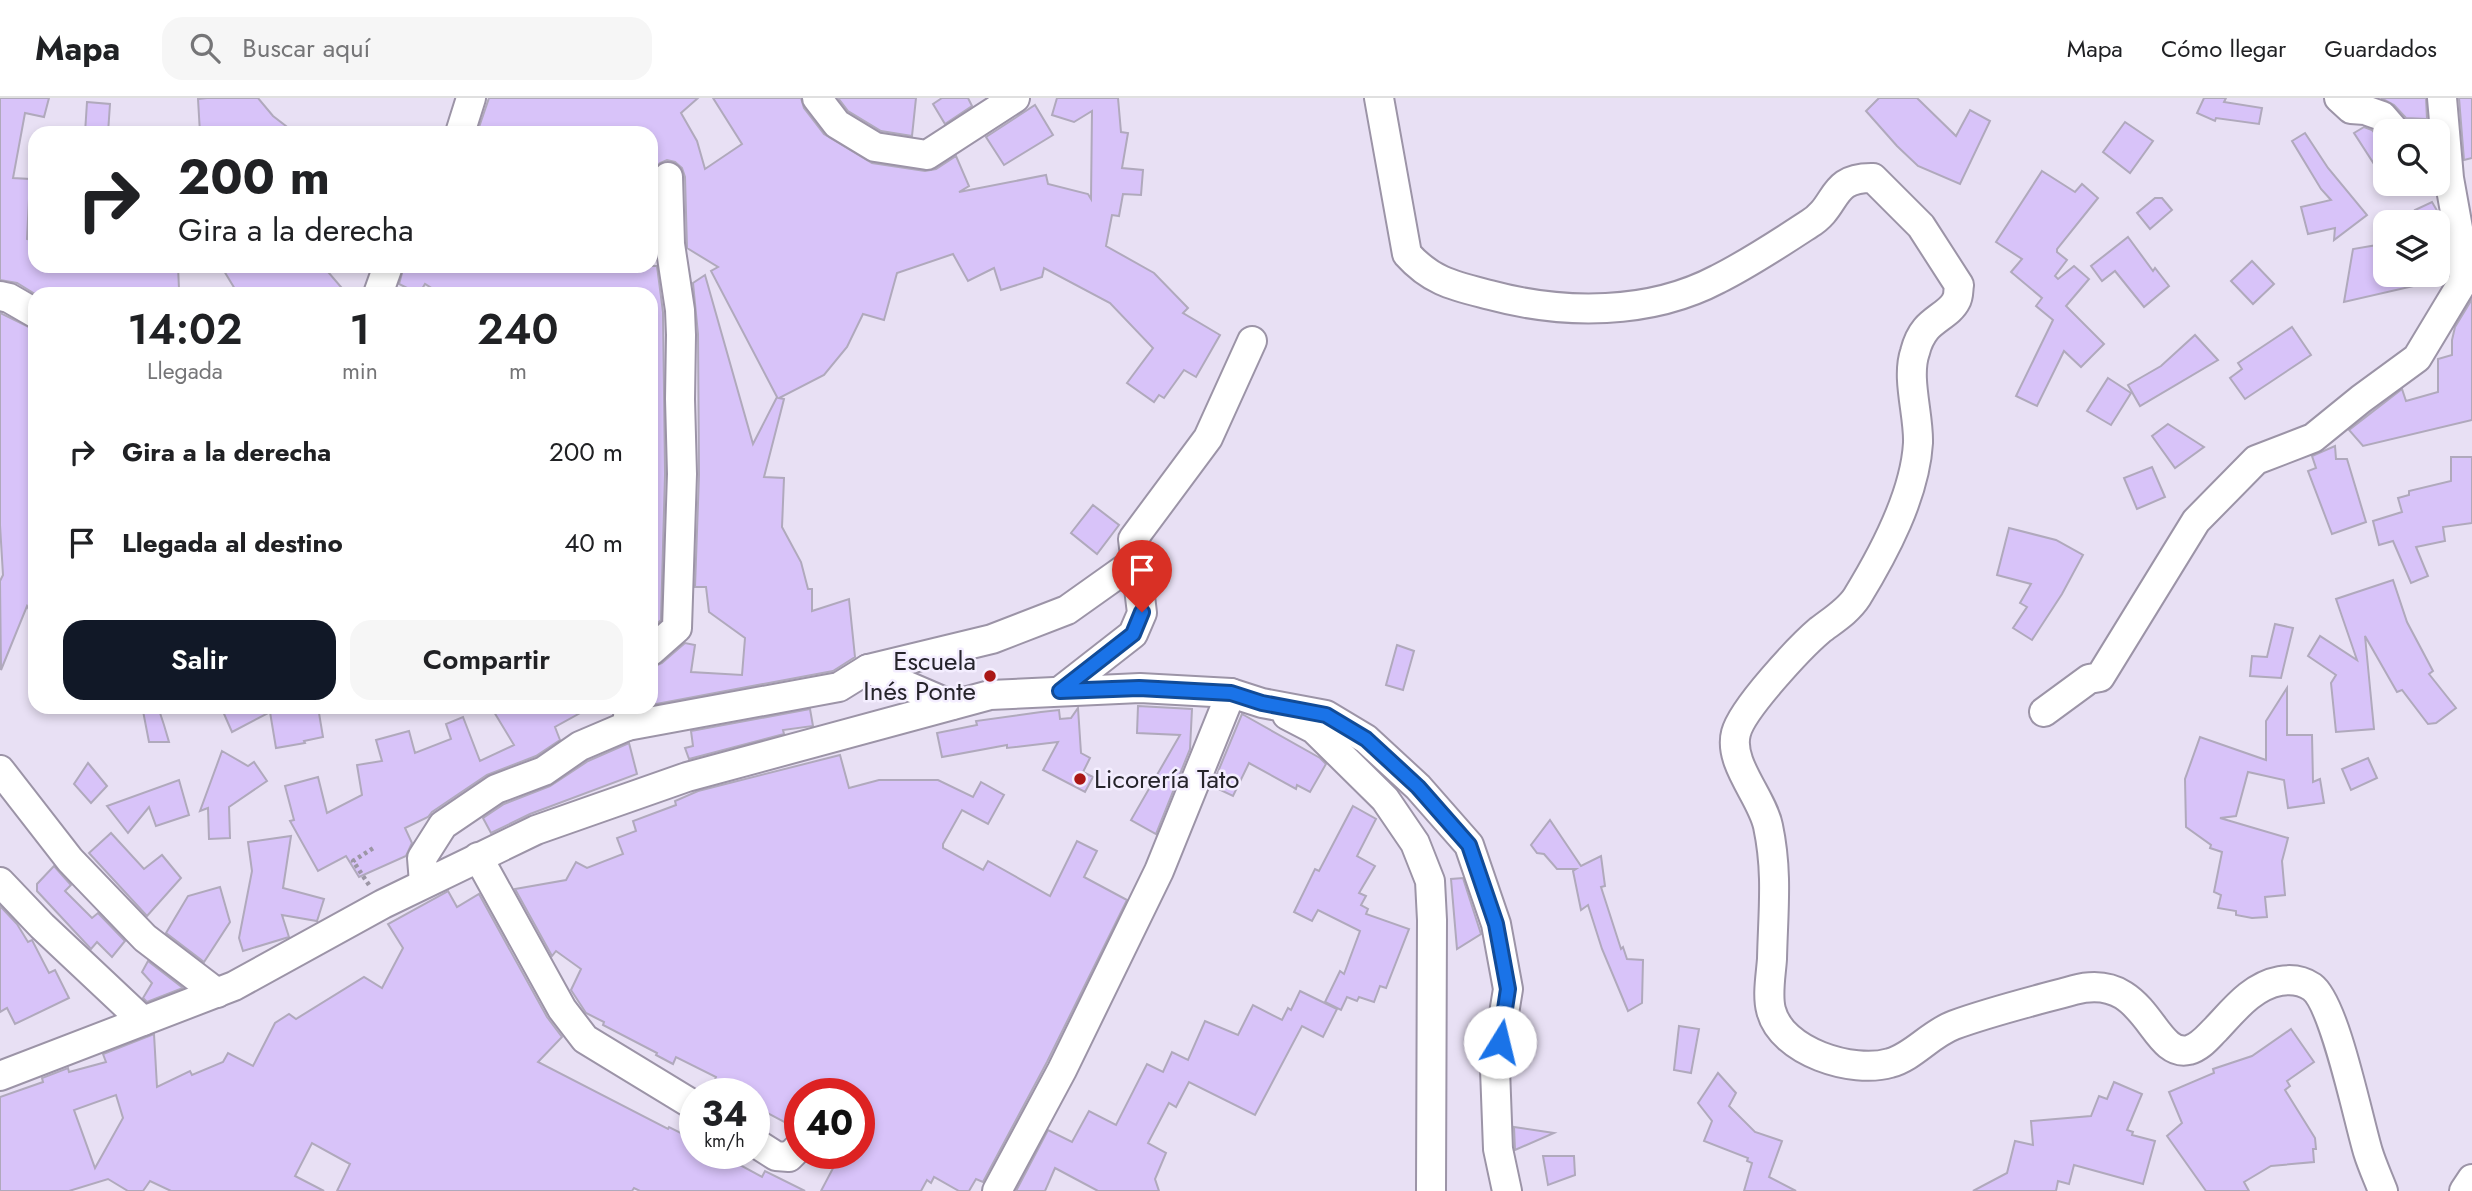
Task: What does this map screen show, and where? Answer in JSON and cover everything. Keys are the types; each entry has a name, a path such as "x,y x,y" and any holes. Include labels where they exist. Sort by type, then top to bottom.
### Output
{"street":[{"path":"462,126 471,98"},
{"path":"817,98 837,124 875,147 927,155 1015,98"},
{"path":"1379,98 1407,254 1421,269 1449,285 1521,304 1591,309 1653,303 1717,281 1792,235 1821,217 1838,189 1855,178 1873,178 1921,226 1959,285 1956,303 1924,331 1913,356 1918,440 1913,479 1886,542 1855,601 1799,650 1765,688 1735,733 1735,749 1740,766 1760,801 1768,824 1776,890 1770,1010 1780,1028 1797,1047 1838,1062 1871,1067 1883,1065 1895,1062 1935,1032 1958,1023 2079,988 2102,986 2122,992 2141,1011 2169,1047 2183,1052 2199,1046 2256,990 2291,979 2310,985 2323,999 2383,1191"},
{"path":"2339,98 2351,109 2365,110 2385,119"},
{"path":"2442,98 2442,119"},
{"path":"658,645 677,628 680,580 681,335 670,244 668,177"},
{"path":"2044,712 2089,679 2100,677 2196,521 2256,460 2314,438 2417,358 2464,280 2463,256 2448,196"},
{"path":"0,296 28,309"},
{"path":"1060,691 1133,634 1142,612 1133,540 1208,438 1252,341"},
{"path":"658,712 839,687 868,670 992,639 1067,610 1136,561"},
{"path":"868,670 952,705"},
{"path":"0,1076 217,993 424,883 536,830 687,777 990,695 1139,688 1231,693 1262,703 1326,715 1366,739 1418,787 1469,845 1496,924 1508,989 1495,1069 1498,1149 1507,1191"},
{"path":"997,1191 1062,1070 1159,872 1231,693"},
{"path":"1262,703 1314,729 1385,799 1415,843 1430,881 1433,920 1431,1191"},
{"path":"424,883 422,858 443,825 496,789 544,771 628,716"},
{"path":"0,770 70,860 145,938 217,993"},
{"path":"478,857 562,1009 585,1039 679,1096"},
{"path":"0,882 42,926 143,1021"},
{"path":"2463,1191 2472,1179"}],"path":[{"path":"353,861 375,847"}],"building":[{"path":"0,98 49,98 44,117 25,113 13,178 28,179 28,273 178,273 179,287 28,287 28,290 17,283 0,280"},
{"path":"258,98 286,126 200,126 198,99"},
{"path":"489,98 698,98 681,113 697,141 705,169 742,144 713,98 801,98 804,108 824,134 872,163 925,171 936,169 956,156 969,186 959,192 1046,175 1048,184 1088,194 1091,199 1092,111 1074,122 1052,115 1057,98 1118,98 1121,132 1128,133 1122,168 1143,170 1141,195 1123,194 1119,216 1112,215 1106,246 1154,273 1188,308 1183,313 1220,335 1196,377 1184,370 1164,398 1159,395 1154,402 1127,383 1153,348 1110,303 1044,268 1042,277 1001,290 994,268 968,281 953,254 897,273 884,320 863,314 847,347 824,375 779,398 784,399 764,477 784,478 782,527 801,562 808,589 812,589 812,611 849,599 855,657 833,671 658,704 658,665 685,643 695,645 691,672 742,675 745,638 709,612 706,587 695,587 699,475 698,334 693,283 705,275 753,444 777,397 711,271 718,267 687,248 685,177 682,168 675,162 667,160 658,165 658,126 479,126"},
{"path":"838,98 916,98 912,136 881,131 848,111"},
{"path":"942,98 968,98 972,106 945,124 933,104"},
{"path":"1879,98 1917,98 1956,136 1970,110 1990,121 1960,184 1918,166 1897,146 1866,111"},
{"path":"2204,98 2226,98 2224,102 2262,108 2259,124 2216,118 2215,121 2197,113"},
{"path":"2381,98 2426,98 2427,119 2406,118 2394,105"},
{"path":"2459,98 2472,98 2472,158 2464,160"},
{"path":"87,102 110,104 108,126 85,126"},
{"path":"1035,105 1053,135 1004,165 986,137"},
{"path":"2125,122 2153,141 2130,173 2103,152"},
{"path":"2364,127 2373,131 2373,162 2354,133"},
{"path":"2305,133 2328,168 2367,215 2334,240 2335,228 2308,234 2301,207 2331,200 2321,189 2292,141"},
{"path":"2042,171 2075,192 2082,184 2098,198 2057,249 2067,260 2055,276 2058,279 2074,266 2089,279 2066,306 2104,344 2081,367 2064,351 2037,406 2016,396 2053,320 2036,306 2042,298 2011,272 2022,259 1996,242"},
{"path":"2155,198 2162,198 2172,210 2150,229 2137,213"},
{"path":"2432,202 2437,210 2415,210"},
{"path":"2128,237 2153,271 2155,268 2169,286 2144,307 2115,271 2102,281 2091,266"},
{"path":"2373,246 2373,287 2409,287 2344,302 2353,249"},
{"path":"2252,261 2274,284 2253,304 2231,281"},
{"path":"225,273 329,273 341,287 234,287"},
{"path":"402,273 658,273 663,312 665,474 661,620 658,623 658,287 430,287 425,284 423,287 405,287 399,284"},
{"path":"2472,299 2472,420 2363,446 2349,430 2402,389 2406,401 2438,392 2438,359 2452,355 2455,327"},
{"path":"0,313 28,327 28,608 1,670 0,581 3,575 0,525"},
{"path":"2292,327 2311,355 2245,399 2230,378 2242,369 2238,363"},
{"path":"2195,335 2218,360 2140,406 2128,385 2161,366"},
{"path":"2108,378 2131,393 2111,425 2087,411"},
{"path":"2168,424 2204,447 2175,468 2152,436"},
{"path":"2335,446 2336,459 2347,459 2366,522 2332,534 2308,471 2316,468 2312,456"},
{"path":"2451,457 2472,457 2472,523 2443,527 2445,541 2416,547 2428,576 2411,583 2393,541 2379,545 2373,521 2402,512 2398,498 2409,495 2409,491 2451,481"},
{"path":"2152,467 2165,497 2137,509 2124,478"},
{"path":"1093,505 1119,525 1097,554 1071,533"},
{"path":"2009,528 2056,540 2083,555 2032,640 2013,628 2027,607 2020,603 2031,584 1997,575"},
{"path":"2393,580 2407,622 2433,671 2429,674 2456,708 2436,723 2428,724 2402,690 2397,692 2365,636 2374,729 2336,732 2331,683 2336,675 2308,656 2320,636 2357,660 2336,599"},
{"path":"2275,624 2293,628 2281,678 2250,676 2252,656 2267,657"},
{"path":"1397,645 1414,651 1403,690 1386,685"},
{"path":"2287,688 2287,735 2312,735 2313,782 2320,779 2324,803 2288,808 2284,780 2248,772 2236,816 2220,818 2288,838 2282,861 2285,895 2265,897 2267,917 2236,915 2236,911 2218,908 2221,895 2214,892 2222,852 2210,848 2211,845 2186,827 2185,779 2200,737 2266,760 2266,721"},
{"path":"1138,706 1192,709 1190,749 1156,834 1131,820 1180,735 1137,733"},
{"path":"1078,708 1081,753 1090,758 1083,772 1093,777 1085,792 1043,770 1058,742 1007,748 1007,745 942,757 937,733 977,725 976,721 1041,712 1059,710 1060,719 1071,718"},
{"path":"810,709 813,726 783,730 784,734 689,759 685,748 693,746 691,731"},
{"path":"144,714 160,714 169,742 149,742"},
{"path":"224,714 266,714 232,732"},
{"path":"270,714 319,714 323,737 276,748"},
{"path":"495,714 578,714 555,727 560,740 536,756 487,775 428,817 405,828 412,843 406,856 359,877 346,856 318,871 290,821 294,820 285,786 318,777 327,813 362,795 357,765 382,761 376,740 409,731 415,753 451,739 446,724 463,717 480,761 514,745"},
{"path":"1242,714 1326,764 1310,792 1297,785 1296,789 1249,763 1233,796 1212,786"},
{"path":"629,743 637,774 530,814 491,833 483,818 504,804 550,786 588,761"},
{"path":"222,751 248,766 254,762 267,781 229,807 230,838 209,839 208,808 200,811"},
{"path":"840,755 849,788 879,780 938,780 973,797 981,782 1004,795 988,824 962,810 943,848 983,870 988,861 1050,896 1077,841 1097,851 1084,877 1127,900 1047,1062 983,1182 976,1179 969,1191 959,1191 934,1177 931,1183 927,1180 921,1191 821,1191 833,1169 875,1169 875,1078 784,1078 784,1122 770,1114 770,1078 716,1078 676,1057 673,1064 586,1013 571,990 581,969 556,951 552,956 515,889 566,880 576,862 587,868 623,854 617,838 636,831 633,821 676,805 675,801 698,791"},
{"path":"2368,758 2377,778 2351,790 2342,769"},
{"path":"88,763 107,786 91,803 74,784"},
{"path":"179,780 189,815 156,826 149,807 128,833 107,806"},
{"path":"1353,806 1376,819 1357,856 1375,866 1359,893 1366,896 1361,905 1368,909 1366,914 1409,929 1386,988 1380,986 1374,1002 1359,997 1357,1001 1347,997 1341,1010 1325,1002 1340,971 1344,974 1360,931 1318,910 1312,921 1294,912 1315,869 1319,871"},
{"path":"1550,820 1581,866 1601,856 1605,886 1601,887 1621,949 1623,947 1627,959 1643,960 1642,1003 1628,1011 1602,949 1588,905 1581,910 1573,871 1576,869 1557,869 1544,854 1537,853 1531,845"},
{"path":"111,833 144,869 162,855 181,878 147,916 89,853"},
{"path":"291,836 283,888 324,899 317,921 282,915 289,937 243,951 239,938 252,871 248,842"},
{"path":"54,866 71,885 65,891 92,918 98,913 125,941 112,957 97,942 91,949 37,891 37,884"},
{"path":"1463,878 1481,934 1457,949 1451,879"},
{"path":"220,887 230,922 204,962 166,933 188,896"},
{"path":"448,891 457,907 479,894 547,1017 562,1037 538,1062 668,1129 669,1127 679,1132 679,1169 747,1169 762,1177 765,1171 805,1191 640,1191 634,1188 632,1191 337,1191 350,1164 312,1143 295,1176 324,1191 171,1191 150,1181 143,1191 128,1191 108,1179 69,1191 0,1191 0,1097 43,1082 42,1078 68,1068 69,1072 106,1062 103,1054 154,1034 157,1087 190,1071 192,1075 223,1062 228,1053 253,1066 275,1023 289,1014 296,1019 364,977 382,988 403,948 388,924","holes":["116,1095 123,1118 95,1168 74,1110"]},
{"path":"0,906 17,924 28,942 32,940 49,973 55,970 69,998 15,1024 7,1008 0,1012"},
{"path":"148,961 183,988 147,1002 143,998 152,983 142,972"},
{"path":"1300,991 1337,1009 1323,1037 1302,1026 1255,1115 1189,1082 1176,1107 1169,1103 1148,1143 1166,1153 1155,1179 1159,1191 1098,1191 1055,1168 1045,1191 1016,1191 1048,1130 1072,1142 1089,1111 1116,1125 1147,1064 1163,1072 1172,1052 1188,1060 1205,1021 1238,1035 1253,1005 1282,1020 1288,1008 1291,1010"},
{"path":"1679,1026 1699,1029 1691,1073 1674,1070"},
{"path":"2291,1029 2314,1062 2287,1081 2290,1086 2285,1090 2315,1138 2314,1162 2271,1166 2244,1182 2249,1191 2206,1191 2167,1136 2182,1123 2169,1092 2214,1073 2213,1069 2252,1056"},
{"path":"1718,1073 1736,1093 1729,1106 1755,1132 1782,1141 1769,1177 1796,1191 1744,1191 1752,1163 1747,1161 1748,1158 1704,1141 1712,1121 1698,1103"},
{"path":"2114,1082 2142,1094 2127,1130 2133,1132 2132,1135 2155,1141 2143,1184 2074,1165 2069,1184 2058,1181 2056,1191 1973,1191 2007,1173 2015,1141 2033,1145 2031,1121 2091,1116 2099,1096 2107,1099"},
{"path":"1514,1127 1554,1133 1515,1150"},
{"path":"1543,1156 1574,1156 1575,1175 1548,1185"}],"place":[{"name":"Escuela Inés Ponte","path":"990,676"},
{"name":"Licorería Tato","path":"1080,779"}],"route":[{"path":"1142,612 1133,634 1060,691 1139,688 1231,693 1262,703 1326,715 1366,739 1418,787 1469,845 1496,924 1508,989 1500,1042"}]}
